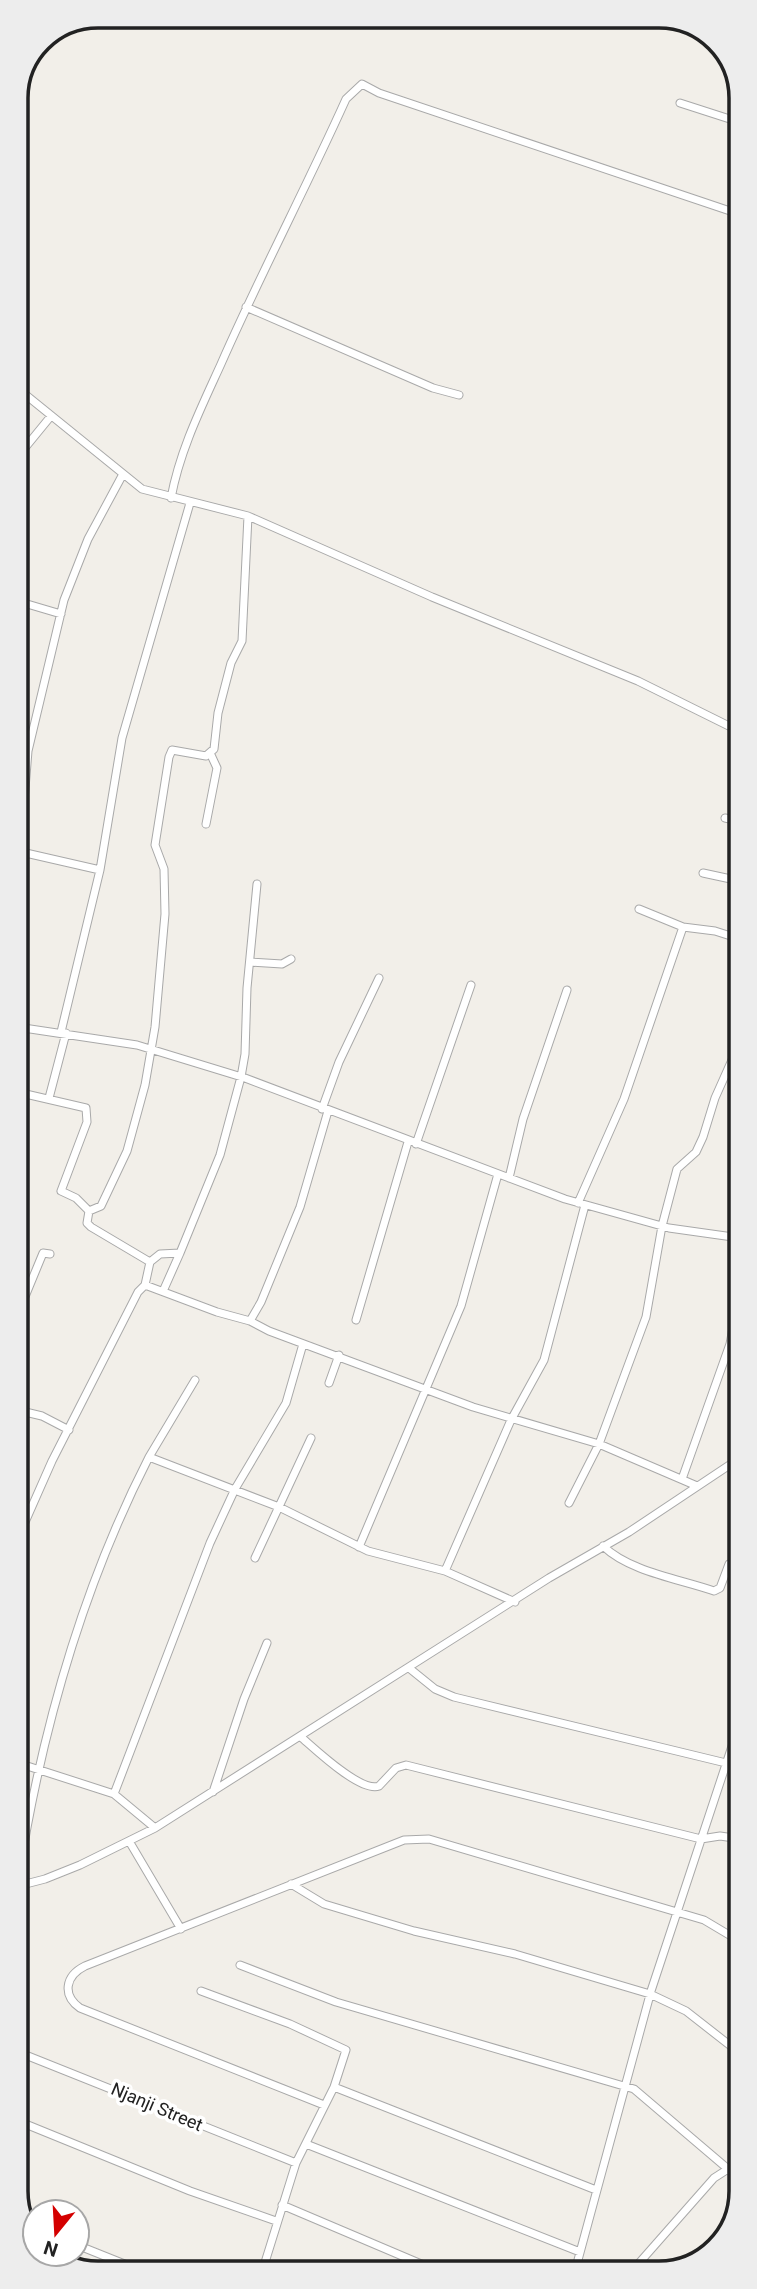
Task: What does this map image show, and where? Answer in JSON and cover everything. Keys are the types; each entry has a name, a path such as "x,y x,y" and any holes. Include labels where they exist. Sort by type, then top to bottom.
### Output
{"street":[{"path":"171,498 188,435 246,307 289,223 346,100 362,84 379,93 729,211"},
{"path":"680,103 729,119"},
{"path":"246,307 433,387 459,395"},
{"path":"28,397 142,489 248,516 432,597 638,681 729,726"},
{"path":"28,444 51,416"},
{"path":"28,751 70,579 123,474"},
{"path":"49,1098 100,870 122,738 190,503"},
{"path":"206,824 217,768 211,755 231,663 242,641 248,516"},
{"path":"28,604 61,614"},
{"path":"89,1211 101,1206 127,1150 151,1049 165,933 164,869 155,845 169,757 172,750 211,755"},
{"path":"725,818 729,819"},
{"path":"28,854 100,870"},
{"path":"703,873 729,879"},
{"path":"164,1289 220,1155 241,1077 246,1054 257,884"},
{"path":"639,909 683,927 729,935"},
{"path":"445,1571 511,1420 544,1360 582,1204 624,1099 683,927"},
{"path":"250,962 282,964 291,959"},
{"path":"250,1321 261,1302 300,1207 339,1062 379,978"},
{"path":"356,1320 412,1143 471,985"},
{"path":"509,1178 523,1119 567,990"},
{"path":"28,1028 151,1049 241,1077 412,1143 582,1204 662,1226 729,1236"},
{"path":"569,1503 598,1444 646,1317 662,1226 677,1169 695,1152 703,1138 715,1098 729,1067"},
{"path":"28,1094 86,1108 88,1112 61,1191 84,1203 89,1211 87,1223 91,1227 150,1262"},
{"path":"359,1547 461,1306 498,1174"},
{"path":"28,1289 43,1253 50,1254"},
{"path":"28,1515 46,1473 138,1292 145,1285 150,1262 160,1254 180,1253"},
{"path":"145,1285 164,1289 217,1312 250,1321 303,1344 511,1420 598,1444 697,1486"},
{"path":"114,1794 172,1636 235,1489 286,1403 303,1344"},
{"path":"682,1479 729,1347"},
{"path":"329,1383 339,1355"},
{"path":"28,1824 38,1769 85,1604 119,1517 149,1457 195,1380"},
{"path":"28,1412 42,1416 69,1430"},
{"path":"255,1558 311,1438"},
{"path":"149,1457 279,1507 359,1547 445,1571 515,1602"},
{"path":"28,1883 45,1879 155,1828 629,1532 729,1465"},
{"path":"603,1546 611,1553 638,1566 714,1591 720,1588 729,1564"},
{"path":"213,1792 234,1725 267,1643"},
{"path":"410,1668 435,1689 454,1697 726,1763"},
{"path":"301,1737 334,1765 367,1787 379,1786 396,1768 406,1765 701,1839 729,1837"},
{"path":"578,2261 650,1994 729,1754"},
{"path":"28,1766 114,1794 155,1828"},
{"path":"324,2105 80,2008 71,2001 67,1992 69,1979 76,1971 404,1839 429,1839 704,1920 729,1935"},
{"path":"129,1841 181,1929"},
{"path":"292,1884 324,1904 414,1931 515,1954 650,1994 686,2011 729,2045"},
{"path":"240,1965 337,2002 634,2089 659,2107 728,2169 714,2178 641,2261"},
{"path":"201,1992 342,2045 346,2050 346,2057 334,2087 296,2163 265,2261"},
{"name":"Njanji Street","path":"28,2056 296,2163"},
{"path":"334,2087 596,2190"},
{"path":"28,2125 190,2191 276,2221"},
{"path":"306,2144 580,2252"},
{"path":"282,2205 414,2261"},
{"path":"91,2251 117,2261"}]}
